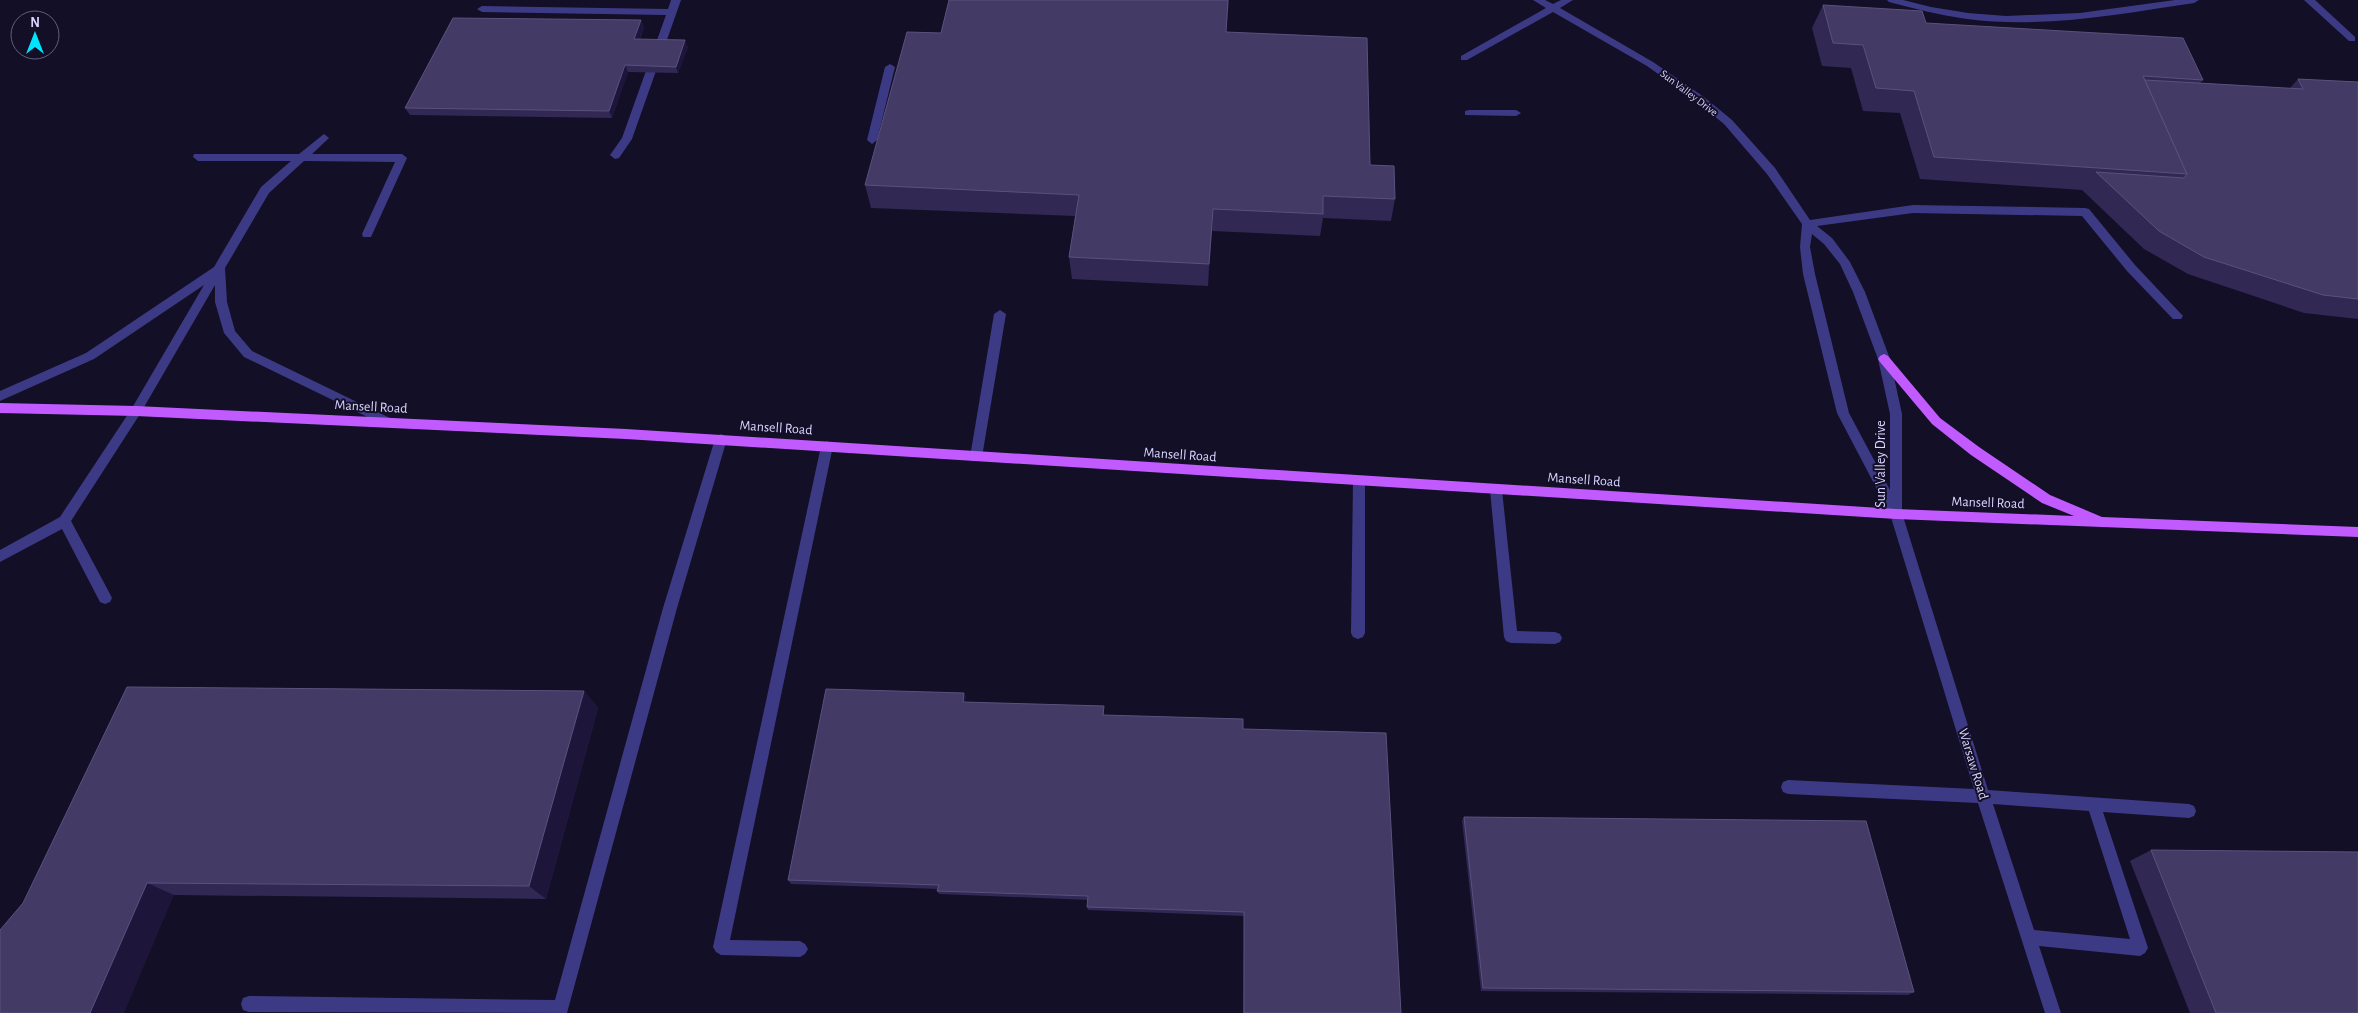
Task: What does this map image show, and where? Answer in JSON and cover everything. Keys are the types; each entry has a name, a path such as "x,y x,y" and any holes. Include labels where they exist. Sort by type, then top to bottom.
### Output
{"main road":[{"path":"1884,359 1936,421 1975,451 2046,500 2107,522"},
{"name":"Mansell Road","path":"0,408 136,411 721,439 976,457 1896,514 2358,532"}],"street":[{"path":"615,155 627,139 676,0"},
{"name":"Sun Valley Drive","path":"1538,0 1650,64 1700,99 1728,122 1771,170 1806,224 1828,241 1845,262 1859,292 1884,359 1896,414 1896,514"},
{"path":"1464,58 1568,0"},
{"path":"1892,0 1925,10 1979,18 2049,20 2194,0"},
{"path":"2309,0 2352,39"},
{"path":"482,9 671,12"},
{"path":"872,140 890,67"},
{"path":"1470,113 1516,113"},
{"path":"0,556 64,521 136,411 265,190 305,157 324,138"},
{"path":"198,157 402,158 367,234"},
{"path":"1806,224 1913,208 2085,212 2131,268 2177,316"},
{"name":"Sun Valley Drive","path":"1806,224 1805,247 1809,274 1843,413 1896,514"},
{"path":"0,396 90,356 134,330 220,268"},
{"path":"220,268 221,302 230,332 248,354 390,423"},
{"path":"976,457 1000,314"},
{"path":"249,1004 559,1010 670,608 721,439"},
{"path":"800,949 721,947 827,446"},
{"path":"1358,633 1359,481"},
{"path":"1496,490 1511,637 1555,638"},
{"name":"Warsaw Road","path":"1896,514 1983,796 2053,1013"},
{"path":"64,521 104,598"},
{"path":"1788,787 1983,796 2189,811"},
{"path":"2029,937 2140,948 2094,805"}],"building":[{"path":"949,0 1228,0 1226,32 1367,38 1370,165 1394,166 1395,199 1323,196 1323,214 1213,209 1209,264 1069,257 1079,195 865,185 907,32 941,33"},
{"path":"1823,5 1922,11 1926,23 2183,38 2203,80 2143,76 2187,174 1934,157 1914,91 1876,88 1863,45 1833,43"},
{"path":"453,18 641,20 634,39 685,40 676,67 625,65 609,111 405,108"},
{"path":"2298,79 2358,82 2358,299 2323,295 2204,257 2159,231 2096,172 2184,178 2187,174 2145,80 2303,89"},
{"path":"127,687 584,691 529,886 147,883 90,1013 0,1013 0,930 23,903"},
{"path":"826,689 964,693 963,702 1104,706 1103,715 1243,719 1243,729 1386,733 1401,1013 1244,1013 1244,912 1087,907 1088,896 937,891 939,885 788,880"},
{"path":"1464,817 1866,821 1914,992 1483,988"},
{"path":"2151,850 2358,852 2358,1013 2216,1013"}]}
